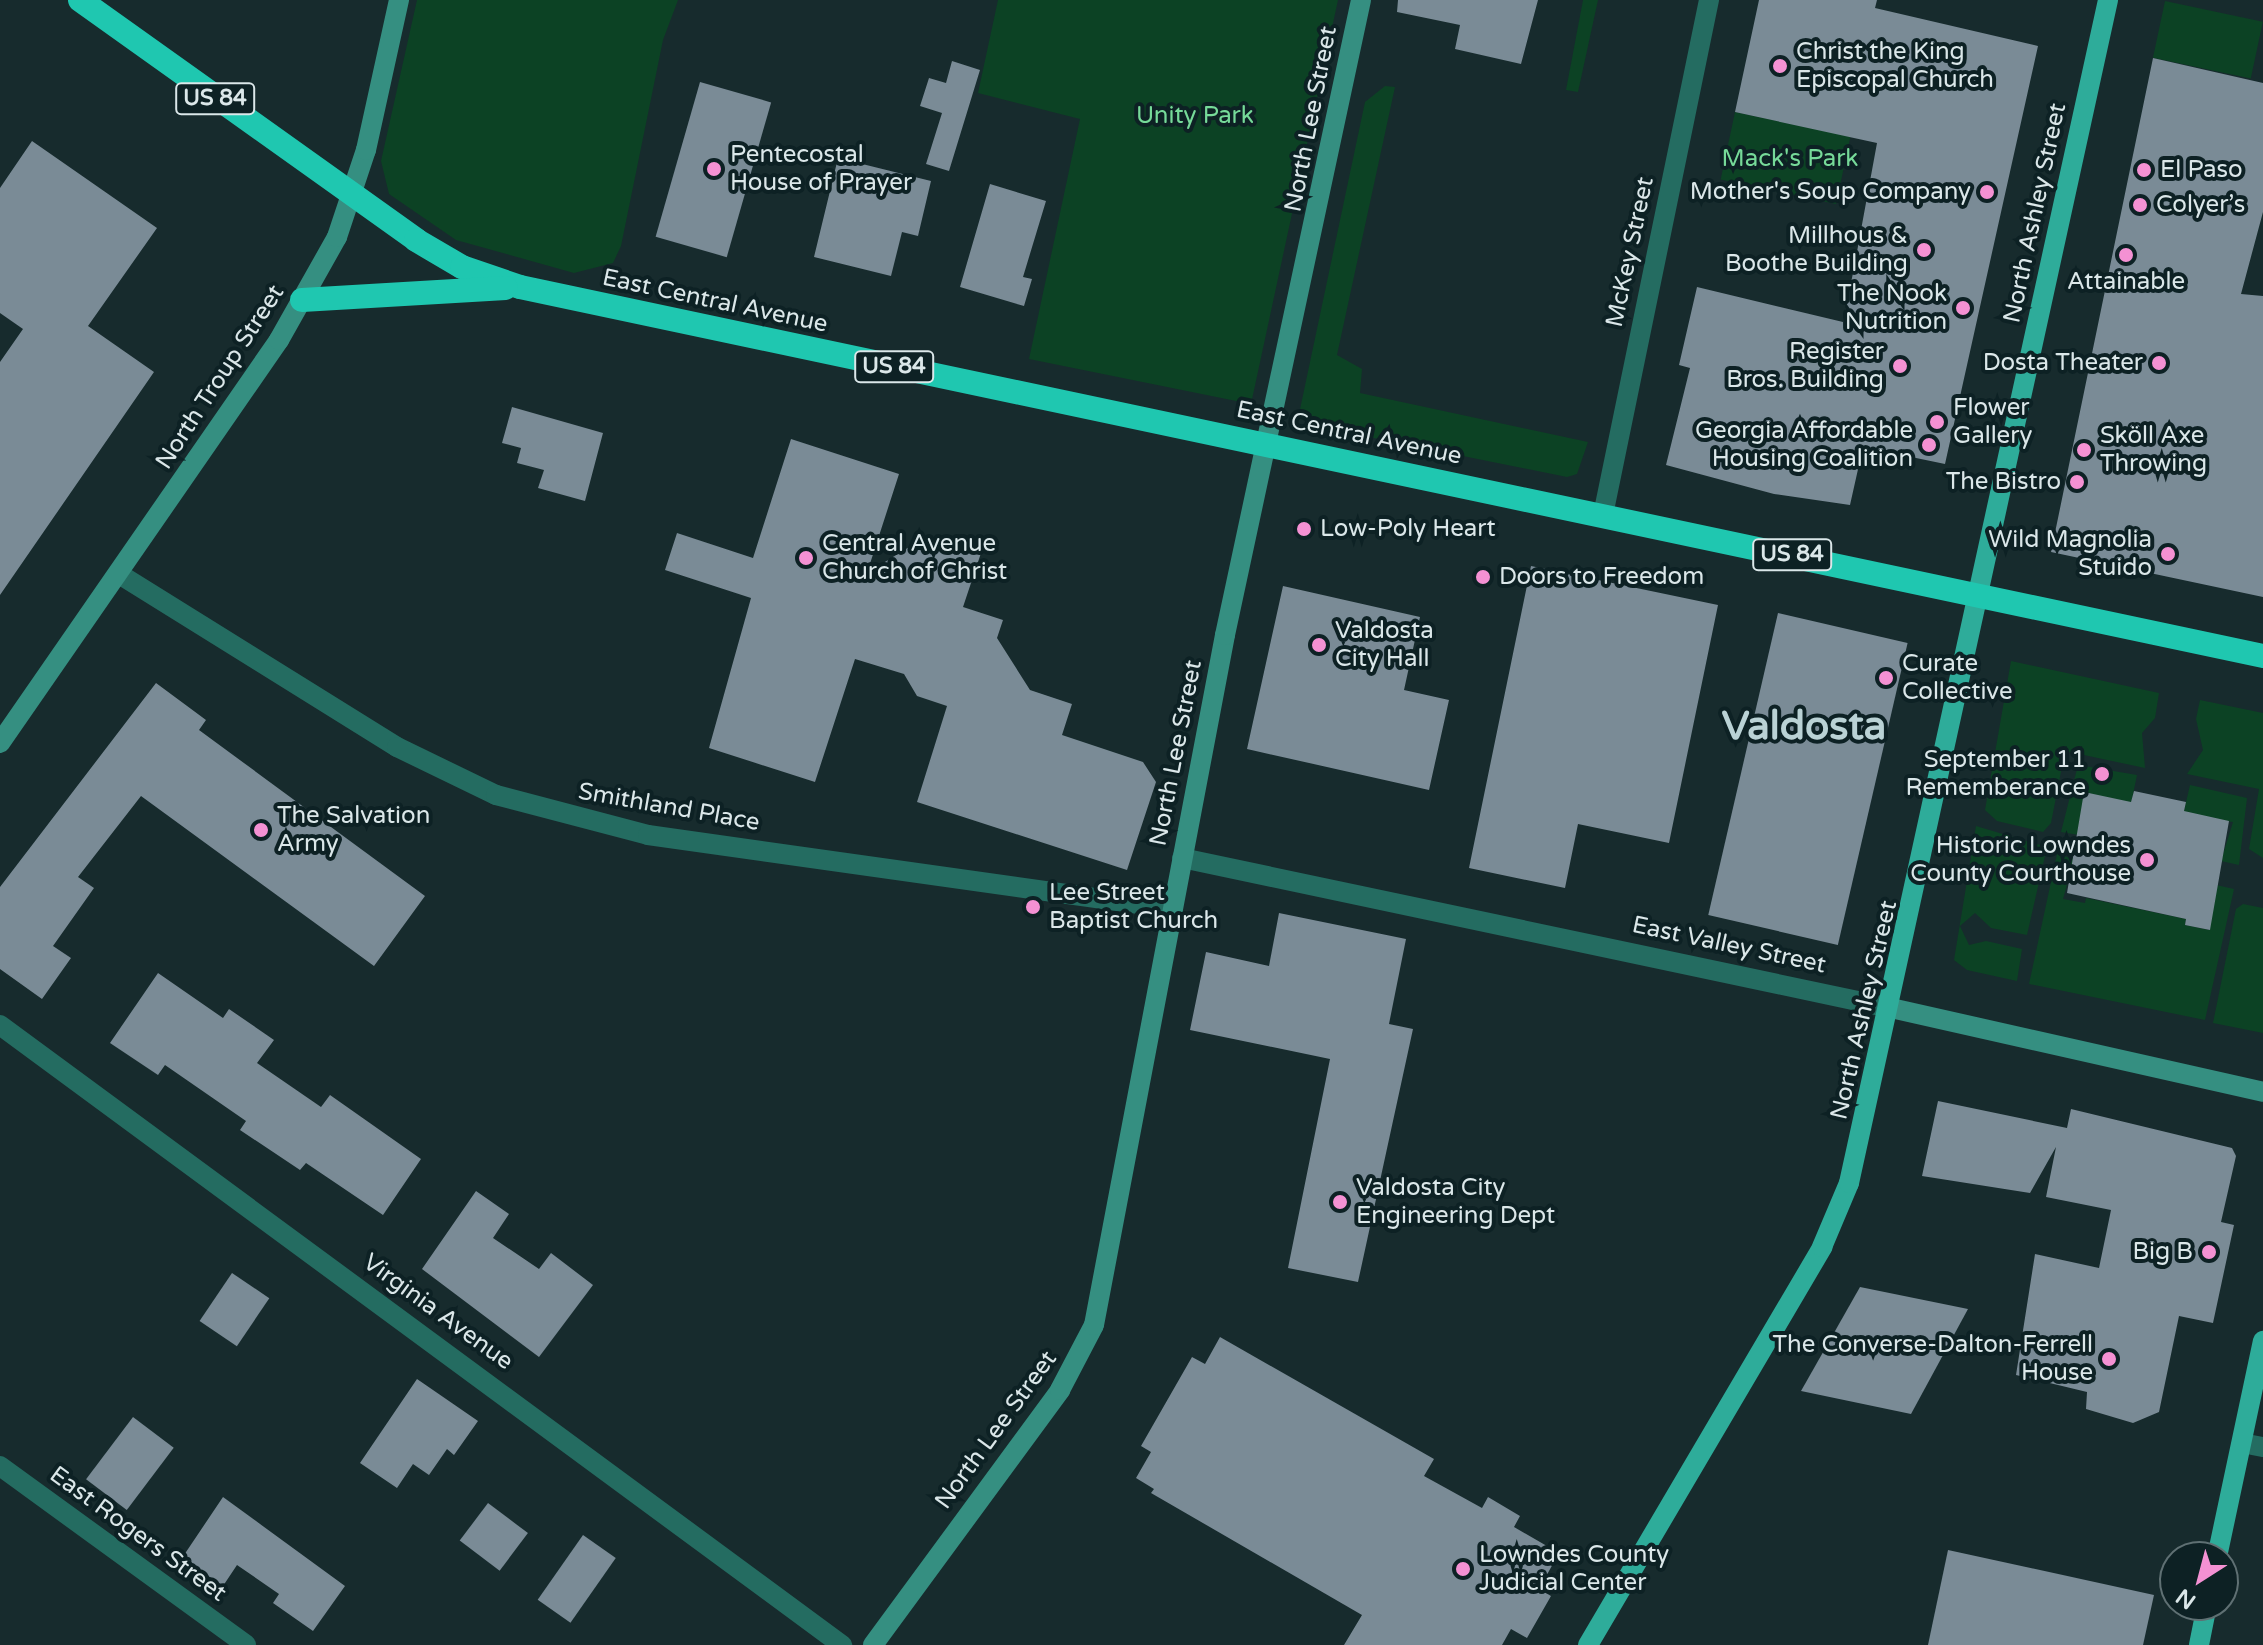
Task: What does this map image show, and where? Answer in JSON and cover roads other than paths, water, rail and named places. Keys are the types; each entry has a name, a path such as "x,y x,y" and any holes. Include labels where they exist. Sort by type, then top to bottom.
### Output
{"highway":[{"name":"East Central Avenue","path":"80,0 352,195 462,267 520,287 1603,515"},
{"path":"302,300 520,287"},
{"name":"US 84","path":"1603,515 2263,656"}],"main road":[{"name":"North Ashley Street","path":"1588,1645 1822,1247 1849,1183 1891,1008 2108,0"},
{"path":"2221,1541 2263,1341"},
{"path":"2199,1645 2204,1621"}],"street":[{"name":"North Troup Street","path":"4,731 119,574 302,300 352,195 399,0"},
{"name":"North Lee Street","path":"873,1645 1060,1390 1094,1325 1182,858 1361,0"},
{"name":"McKey Street","path":"1603,515 1709,0"},
{"name":"Smithland Place","path":"119,574 397,747 496,795 648,835 1173,909"},
{"name":"East Valley Street","path":"1182,858 1891,1008 2263,1092"},
{"name":"Virginia Avenue","path":"0,1025 842,1645"},
{"path":"2242,1443 2263,1447"},
{"name":"East Rogers Street","path":"0,1466 246,1645"}],"place":[{"name":"Christ the King Episcopal Church","path":"1780,66"},
{"name":"Pentecostal House of Prayer","path":"714,169"},
{"name":"El Paso","path":"2144,170"},
{"name":"Mother's Soup Company","path":"1987,192"},
{"name":"Colyer’s","path":"2140,205"},
{"name":"Millhous & Boothe Building","path":"1924,250"},
{"name":"Attainable","path":"2126,255"},
{"name":"The Nook Nutrition","path":"1963,308"},
{"name":"Dosta Theater","path":"2159,363"},
{"name":"Register Bros. Building","path":"1900,366"},
{"name":"Flower Gallery","path":"1937,422"},
{"name":"Georgia Affordable Housing Coalition","path":"1929,445"},
{"name":"Sköll Axe Throwing","path":"2084,450"},
{"name":"The Bistro","path":"2077,482"},
{"name":"Low-Poly Heart","path":"1304,529"},
{"name":"Wild Magnolia Stuido","path":"2168,554"},
{"name":"Central Avenue Church of Christ","path":"806,558"},
{"name":"Doors to Freedom","path":"1483,577"},
{"name":"Valdosta City Hall","path":"1319,645"},
{"name":"Curate Collective","path":"1886,678"},
{"name":"September 11 Rememberance","path":"2102,774"},
{"name":"The Salvation Army","path":"261,830"},
{"name":"Historic Lowndes County Courthouse","path":"2147,860"},
{"name":"Lee Street Baptist Church","path":"1033,907"},
{"name":"Valdosta City Engineering Dept","path":"1340,1202"},
{"name":"Big B","path":"2209,1252"},
{"name":"The Converse-Dalton-Ferrell House","path":"2109,1359"},
{"name":"Lowndes County Judicial Center","path":"1463,1569"}],"district":[{"name":"Valdosta","path":"1804,726"}],"park label":[{"name":"Unity Park","path":"1195,116"},
{"name":"Mack's Park","path":"1790,159"}]}
